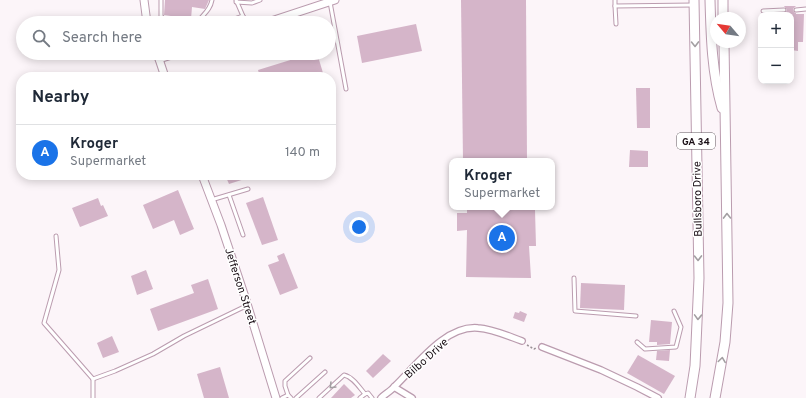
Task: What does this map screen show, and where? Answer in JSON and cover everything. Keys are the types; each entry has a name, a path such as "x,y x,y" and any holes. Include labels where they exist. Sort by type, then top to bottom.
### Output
{"main road":[{"path":"710,0 711,44 717,93 725,119"},
{"path":"723,0 723,12"},
{"name":"Bullsboro Drive","path":"690,398 695,366 699,278 694,2"},
{"name":"GA 34","path":"715,398 725,342 728,303 724,48"}],"street":[{"path":"144,0 146,16"},
{"path":"287,16 333,1"},
{"path":"159,60 163,72"},
{"name":"Jefferson Street","path":"204,180 248,305 276,398"},
{"name":"Bilbo Drive","path":"381,398 440,342 460,331 477,328 522,340"},
{"path":"542,347 601,370 658,398"},
{"path":"394,387 412,398"}],"lane":[{"path":"161,0 161,16"},
{"path":"201,16 208,11 212,0"},
{"path":"243,16 236,1 252,2 260,0"},
{"path":"615,0 616,24"},
{"path":"662,0 662,5"},
{"path":"333,1 335,16"},
{"path":"615,6 662,5 694,2"},
{"path":"796,10 806,9"},
{"path":"763,11 784,10"},
{"path":"336,21 346,88"},
{"path":"212,200 248,189"},
{"path":"229,195 243,235"},
{"path":"56,236 59,270 44,323 93,379 93,398"},
{"path":"574,278 575,311 636,316"},
{"path":"93,379 116,371 153,354 184,336 248,305"},
{"path":"637,342 645,349 676,348 681,327 674,311"},
{"path":"282,398 290,396 285,386 285,381 310,358"},
{"path":"296,398 325,372"},
{"path":"319,398 344,375 352,378 365,394 368,393 372,398"},
{"path":"360,398 365,394"}],"path":[{"path":"522,340 527,345 534,348 542,347"}],"building":[{"path":"165,0 209,0 205,9 192,7 191,16 164,15"},
{"path":"461,0 526,0 527,158 463,158"},
{"path":"784,6 796,6 793,9 794,12 786,12 787,10"},
{"path":"794,12 796,14 804,14 803,42 798,42 798,51 794,50"},
{"path":"416,24 422,51 362,63 357,36"},
{"path":"290,60 319,60 323,72 259,72 258,70"},
{"path":"636,88 650,88 650,128 637,128"},
{"path":"630,150 648,151 648,167 629,167"},
{"path":"227,180 242,180 229,184"},
{"path":"178,190 194,229 180,235 174,220 153,229 143,205"},
{"path":"263,197 278,240 262,245 246,203"},
{"path":"98,198 101,206 103,205 108,216 80,227 72,208"},
{"path":"467,210 535,210 536,246 529,246 531,278 466,277 467,230 457,231 457,213 467,213"},
{"path":"284,253 298,288 280,295 268,265 279,261 277,256"},
{"path":"146,270 153,289 137,295 131,276"},
{"path":"208,279 218,309 158,331 150,309 194,293 191,285"},
{"path":"581,283 625,285 624,310 580,308"},
{"path":"520,311 527,314 524,322 513,318 515,312 519,313"},
{"path":"651,320 672,322 670,344 657,345 657,342 649,342"},
{"path":"112,336 119,352 103,358 97,343"},
{"path":"670,350 669,361 656,360 657,351"},
{"path":"383,354 391,361 373,378 366,371"},
{"path":"638,355 675,376 664,394 627,373"},
{"path":"220,367 229,398 204,398 197,374"},
{"path":"344,384 355,395 351,398 331,398"}],"place":[{"name":"Kroger","path":"502,238"}]}
